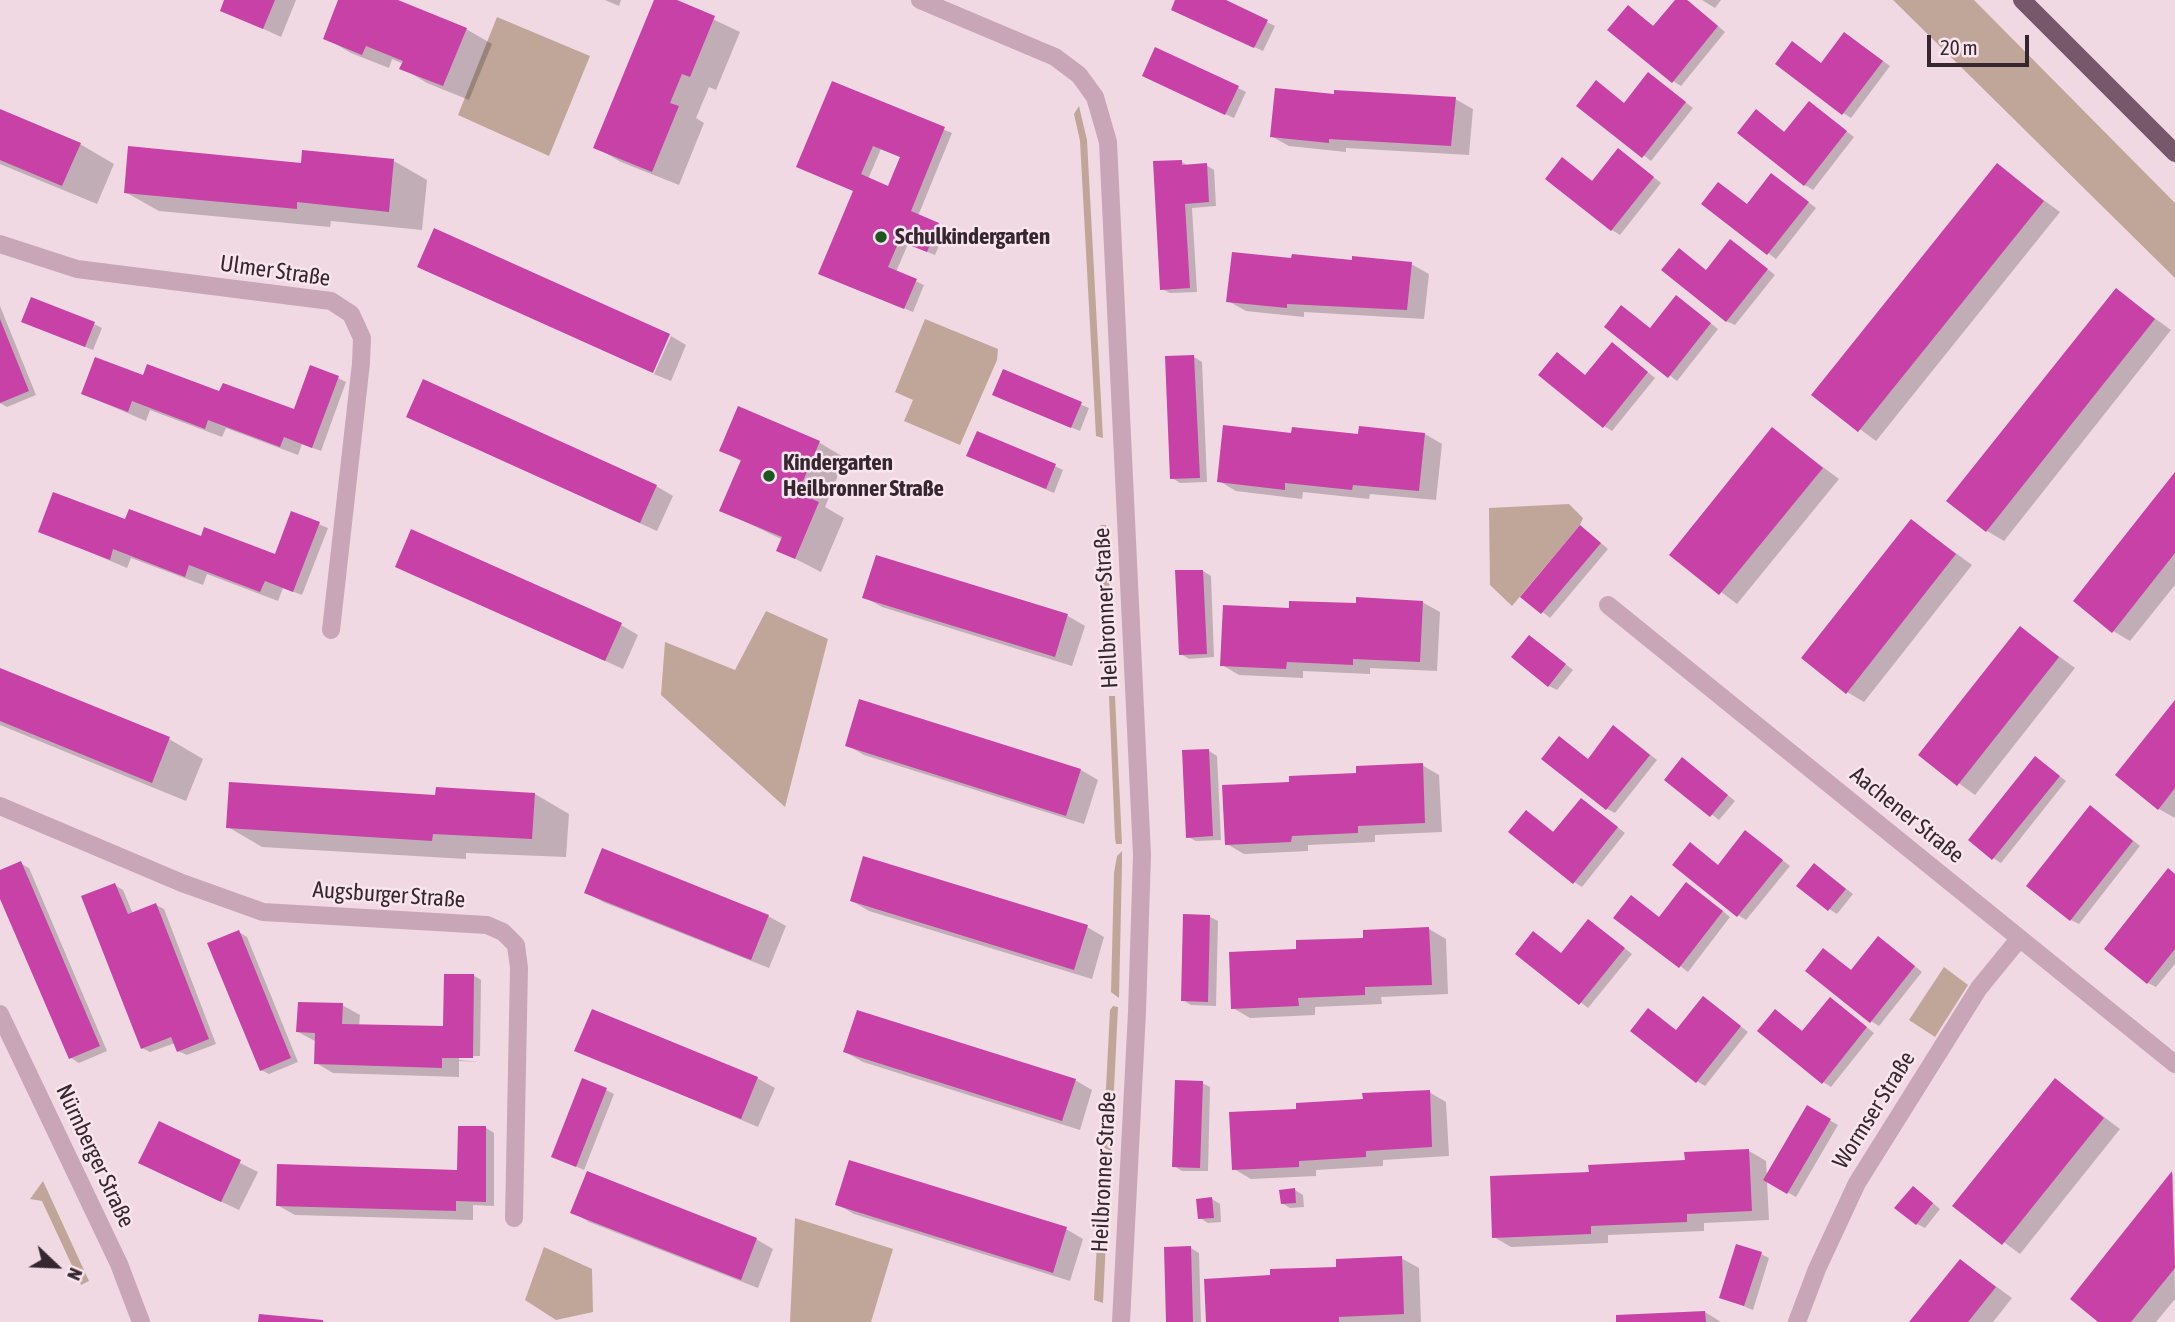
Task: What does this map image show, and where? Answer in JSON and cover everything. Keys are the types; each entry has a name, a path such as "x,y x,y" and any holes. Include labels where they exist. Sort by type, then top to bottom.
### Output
{"main road":[{"path":"2022,0 2175,153"}],"street":[{"name":"Heilbronner Straße","path":"920,0 1055,57 1079,75 1095,97 1108,142 1142,855 1121,1322"},
{"name":"Ulmer Straße","path":"0,244 77,268 331,301 351,314 362,338 361,363 331,630"},
{"name":"Aachener Straße","path":"1608,605 2175,1064"},
{"name":"Augsburger Straße","path":"0,806 182,883 263,912 487,925 503,932 516,945 519,968 514,1218"},
{"name":"Wormser Straße","path":"1797,1322 1817,1269 1857,1183 1979,988 2019,939"},
{"name":"Nürnberger Straße","path":"0,1014 119,1264 141,1322"}],"shaded area":[{"path":"1893,0 1974,0 2175,203 2175,278"},
{"path":"497,17 590,56 549,156 458,115"},
{"path":"1079,106 1087,140 1103,438 1096,436 1080,141 1074,114"},
{"path":"925,319 998,349 997,360 960,445 904,421 913,400 895,392"},
{"path":"1569,504 1583,518 1580,525 1512,606 1490,585 1489,508"},
{"path":"1101,525 1106,525 1115,683 1107,680 1098,529"},
{"path":"766,611 828,639 785,807 661,695 665,642 735,670"},
{"path":"1109,696 1115,696 1122,844 1116,844 1115,838"},
{"path":"1122,851 1119,998 1111,992 1114,873 1117,856"},
{"path":"1944,967 1968,985 1935,1037 1909,1020"},
{"path":"1113,1006 1118,1007 1111,1151 1103,1147 1110,1010"},
{"path":"1110,1158 1103,1303 1094,1300 1101,1164"},
{"path":"43,1181 89,1281 81,1285 42,1201 30,1199"},
{"path":"795,1218 893,1249 871,1322 790,1322"},
{"path":"544,1247 592,1269 593,1312 556,1320 525,1300"}],"building":[{"path":"224,0 275,0 263,29 220,11"},
{"path":"338,0 398,0 467,28 443,86 399,69 403,61 366,46 362,55 323,39"},
{"path":"654,0 677,0 715,16 690,77 682,74 670,103 679,106 652,172 593,148"},
{"path":"1175,0 1226,0 1268,20 1254,48 1171,10"},
{"path":"1675,0 1687,0 1718,26 1672,83 1607,30 1628,5 1653,26"},
{"path":"1844,32 1883,61 1842,115 1775,64 1792,41 1821,63"},
{"path":"1155,47 1239,86 1225,115 1142,76"},
{"path":"1648,72 1686,102 1642,158 1576,106 1596,80 1624,103"},
{"path":"832,81 945,127 911,211 939,223 927,252 899,241 888,267 917,279 904,309 818,274 853,191 796,167","holes":["873,146 900,157 888,186 861,174"]},
{"path":"1275,88 1334,94 1334,90 1456,97 1451,146 1329,139 1329,143 1270,137"},
{"path":"1809,101 1847,131 1804,186 1737,133 1756,109 1784,132"},
{"path":"0,109 81,143 62,186 0,160"},
{"path":"128,146 301,163 302,150 394,159 389,212 297,202 297,209 124,193"},
{"path":"1618,148 1654,177 1611,231 1545,179 1562,157 1592,181"},
{"path":"1182,160 1182,165 1207,163 1209,202 1185,204 1190,288 1160,290 1153,161"},
{"path":"1997,163 2044,201 1858,432 1811,395"},
{"path":"1771,173 1809,202 1767,255 1701,204 1718,182 1747,204"},
{"path":"434,228 670,334 653,373 417,267"},
{"path":"1730,239 1768,269 1726,322 1661,270 1679,248 1706,270"},
{"path":"1232,252 1291,258 1292,254 1412,262 1407,310 1287,304 1287,308 1226,302"},
{"path":"2116,288 2155,319 1986,532 1946,501"},
{"path":"1676,295 1711,323 1668,378 1604,327 1621,305 1650,328"},
{"path":"31,297 95,322 85,347 21,322"},
{"path":"0,319 29,391 0,403"},
{"path":"1612,342 1648,372 1603,428 1538,375 1557,352 1585,375"},
{"path":"1194,355 1200,478 1170,479 1165,356"},
{"path":"95,357 143,375 147,364 219,391 223,383 294,409 310,365 339,376 312,448 284,437 280,447 208,420 205,429 132,401 128,412 81,394"},
{"path":"1003,369 1082,402 1071,428 992,395"},
{"path":"423,379 657,485 640,523 406,417"},
{"name":"Kindergarten Heilbronner Straße","path":"738,406 820,441 798,493 819,502 795,559 776,551 782,537 719,511 741,460 719,451"},
{"path":"1223,425 1291,433 1292,427 1358,434 1359,426 1425,433 1419,491 1353,485 1352,490 1285,483 1285,490 1217,482"},
{"path":"1772,427 1823,468 1719,595 1669,555"},
{"path":"977,431 1056,464 1046,489 966,456"},
{"path":"2175,472 2175,553 2112,633 2073,601"},
{"path":"53,492 125,519 129,509 201,536 204,527 275,554 291,511 320,522 293,592 265,581 260,592 189,565 185,577 113,549 110,560 38,532"},
{"path":"1911,519 1956,554 1846,694 1801,658"},
{"path":"1580,525 1601,543 1541,614 1520,597"},
{"path":"411,529 622,623 605,661 395,567"},
{"path":"876,555 1068,614 1055,657 862,598"},
{"path":"1175,570 1203,570 1207,654 1179,655"},
{"path":"1356,597 1423,601 1420,662 1353,659 1353,665 1287,662 1286,669 1220,666 1223,605 1289,608 1289,601 1356,603"},
{"path":"2020,626 2059,657 1957,786 1918,755"},
{"path":"1529,635 1566,664 1548,687 1511,657"},
{"path":"0,668 170,737 152,783 0,721"},
{"path":"859,699 1081,769 1066,816 845,746"},
{"path":"2175,700 2175,788 2158,810 2115,775"},
{"path":"1613,725 1650,755 1606,810 1541,759 1559,736 1588,759"},
{"path":"1209,749 1213,836 1186,838 1182,750"},
{"path":"2035,756 2060,776 1992,860 1968,840"},
{"path":"1682,757 1728,795 1710,817 1664,780"},
{"path":"1423,763 1425,823 1358,826 1358,833 1292,836 1291,842 1225,845 1222,785 1289,782 1289,776 1356,773 1356,766"},
{"path":"229,782 435,795 436,787 535,793 532,839 433,834 432,841 226,828"},
{"path":"1581,798 1618,827 1573,884 1508,832 1526,810 1553,832"},
{"path":"2090,805 2133,841 2070,921 2026,886"},
{"path":"1745,830 1783,860 1737,917 1672,865 1690,842 1718,865"},
{"path":"602,848 769,915 751,960 584,893"},
{"path":"863,856 1088,925 1074,970 850,901"},
{"path":"21,861 100,1046 69,1059 0,899 0,870"},
{"path":"1814,863 1846,889 1828,911 1796,886"},
{"path":"2168,868 2175,874 2175,949 2147,984 2104,949"},
{"path":"1686,882 1723,911 1679,968 1613,918 1631,895 1659,917"},
{"path":"115,883 128,914 156,903 209,1039 177,1052 171,1037 141,1049 81,896"},
{"path":"1183,914 1210,915 1208,1002 1181,1001"},
{"path":"1588,919 1625,948 1579,1005 1515,954 1533,931 1561,953"},
{"path":"1429,927 1432,985 1365,987 1365,995 1298,998 1299,1006 1231,1009 1229,952 1296,949 1296,940 1363,938 1363,930"},
{"path":"239,930 291,1058 260,1071 207,943"},
{"path":"1878,936 1915,966 1870,1023 1805,971 1823,948 1851,970"},
{"path":"444,974 474,974 473,1058 442,1058 442,1068 314,1064 315,1033 296,1032 298,1002 343,1003 342,1024 443,1026"},
{"path":"1703,996 1741,1026 1696,1083 1630,1031 1648,1008 1676,1030"},
{"path":"1830,997 1867,1027 1822,1084 1757,1031 1775,1009 1802,1031"},
{"path":"592,1009 758,1077 741,1119 574,1051"},
{"path":"857,1010 1076,1079 1062,1121 843,1052"},
{"path":"582,1078 607,1088 576,1167 551,1157"},
{"path":"2055,1078 2104,1118 2002,1245 1952,1206"},
{"path":"1175,1080 1203,1081 1200,1168 1172,1167"},
{"path":"1430,1090 1432,1147 1366,1151 1366,1157 1299,1161 1299,1167 1232,1170 1229,1112 1296,1109 1296,1103 1363,1099 1362,1093"},
{"path":"1807,1105 1831,1119 1787,1194 1763,1180"},
{"path":"159,1121 241,1160 221,1202 138,1163"},
{"path":"458,1126 486,1126 486,1202 456,1201 456,1211 276,1206 277,1164 457,1170"},
{"path":"1749,1149 1752,1211 1687,1214 1687,1222 1591,1226 1591,1234 1492,1238 1490,1176 1589,1172 1588,1165 1685,1160 1684,1152"},
{"path":"849,1160 1067,1227 1053,1273 835,1205"},
{"path":"587,1171 757,1238 741,1280 570,1213"},
{"path":"2172,1171 2175,1268 2131,1322 2098,1322 2070,1299"},
{"path":"1913,1186 1933,1203 1916,1225 1894,1208"},
{"path":"1295,1188 1296,1203 1281,1204 1279,1190"},
{"path":"1212,1197 1214,1218 1198,1219 1196,1199"},
{"path":"1736,1244 1762,1252 1744,1306 1719,1298"},
{"path":"1191,1246 1193,1322 1166,1322 1164,1247"},
{"path":"1402,1256 1404,1314 1339,1317 1339,1322 1206,1322 1204,1279 1270,1275 1270,1269 1336,1267 1336,1259"},
{"path":"1960,1259 1996,1287 1968,1322 1909,1322"},
{"path":"1705,1311 1706,1322 1616,1322 1616,1315"},
{"path":"259,1314 323,1320 323,1322 258,1322"}],"place":[{"name":"Schulkindergarten","path":"881,237"},
{"name":"Kindergarten Heilbronner Straße","path":"769,476"}]}
